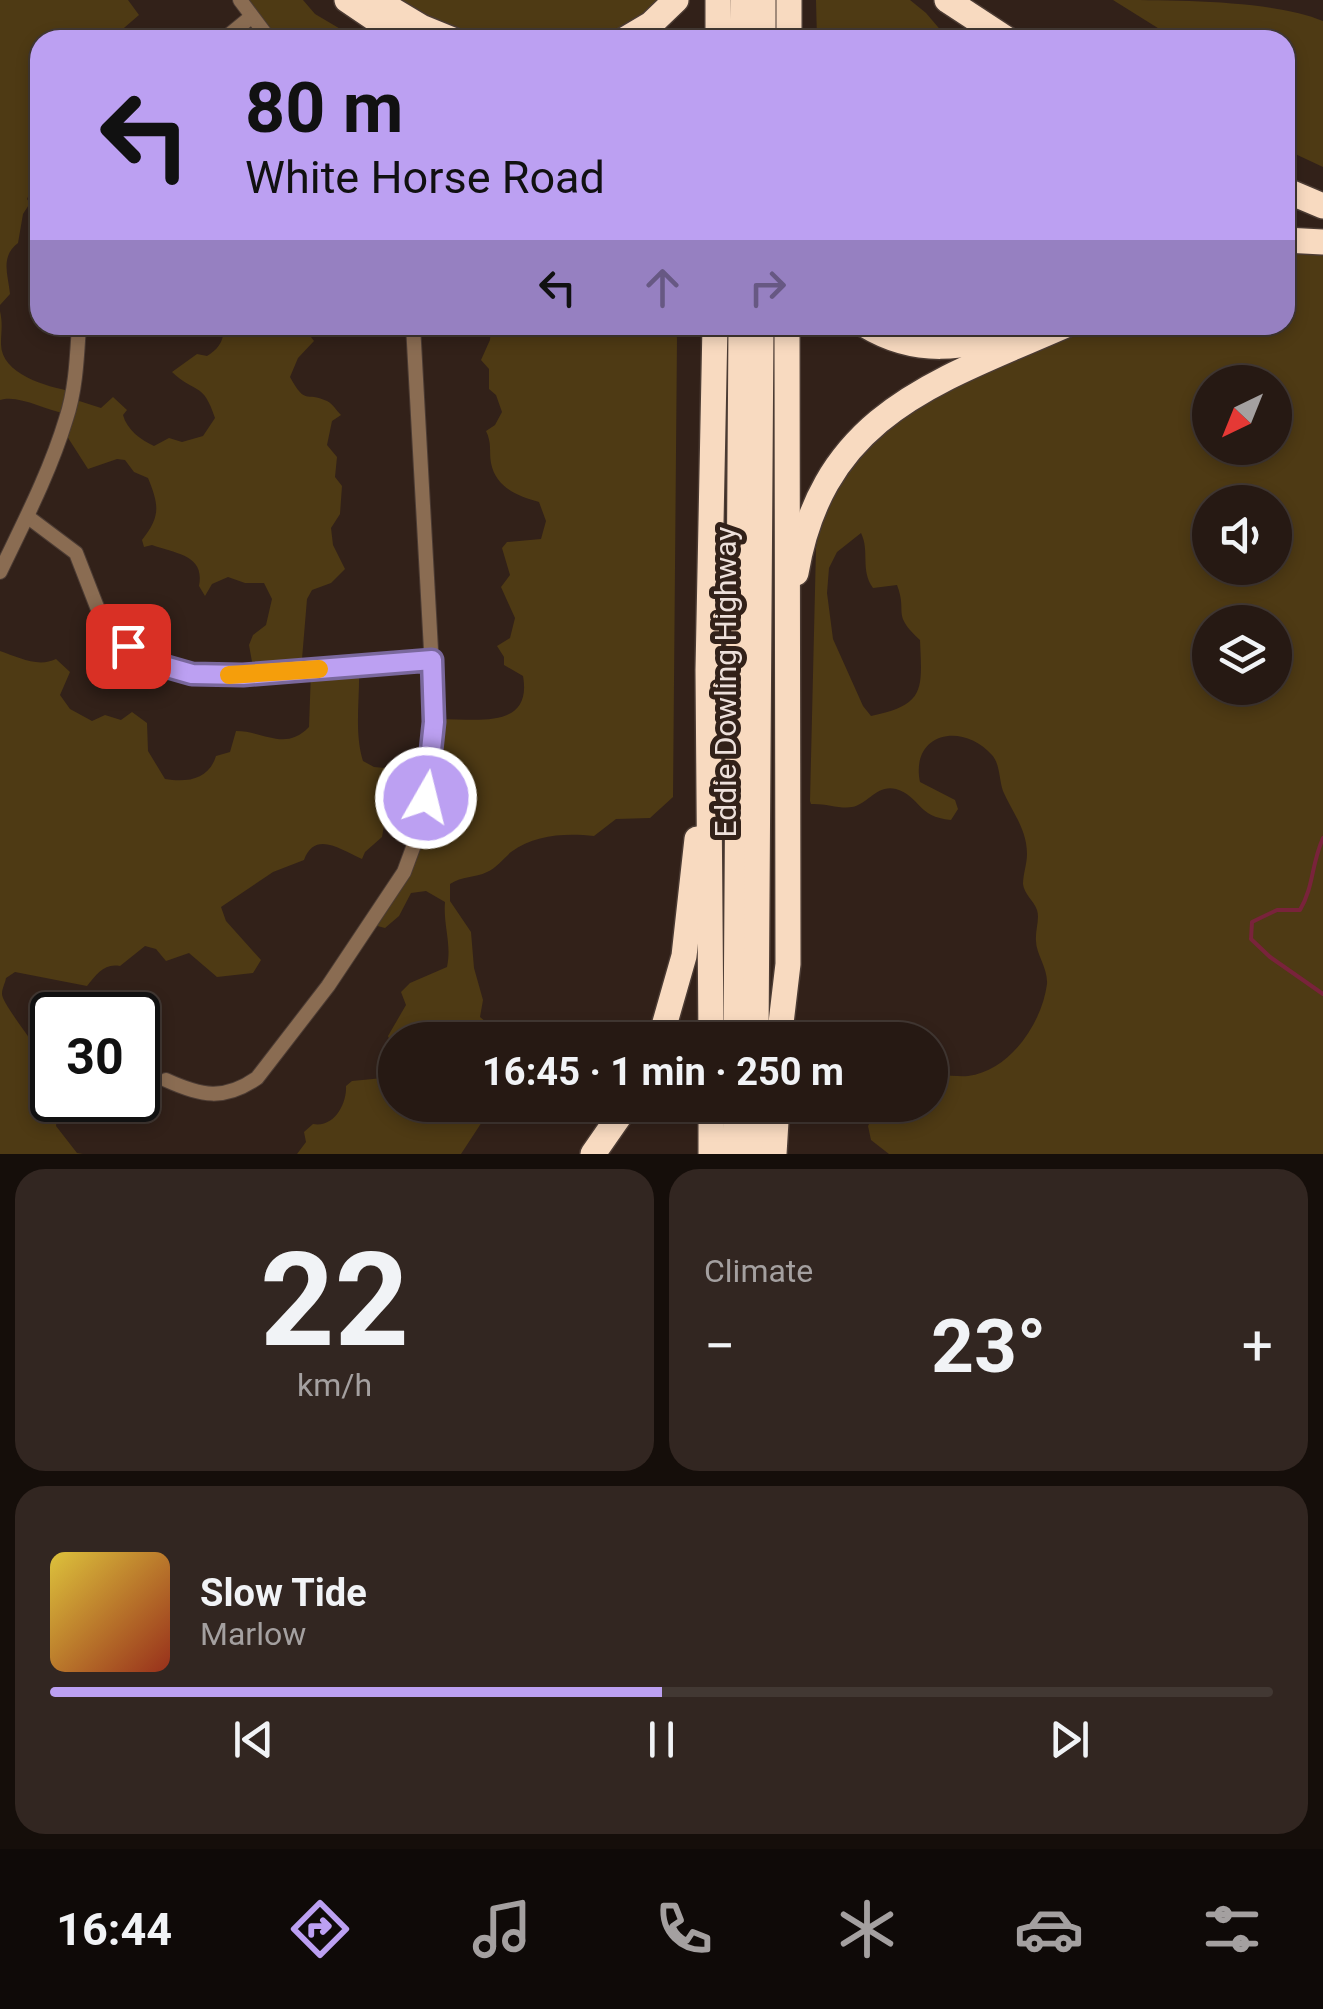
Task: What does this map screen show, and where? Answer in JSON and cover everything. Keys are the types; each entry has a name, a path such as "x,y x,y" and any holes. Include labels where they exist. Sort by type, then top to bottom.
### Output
{"highway":[{"path":"346,0 391,30"},
{"path":"376,0 428,30"},
{"path":"642,30 676,0"},
{"path":"718,0 718,30"},
{"path":"742,0 742,30"},
{"path":"763,0 763,30"},
{"path":"788,30 789,0"},
{"path":"944,0 980,30"},
{"path":"944,0 992,30"},
{"path":"1295,194 1323,206"},
{"path":"1295,241 1323,242"},
{"path":"706,335 713,463"},
{"path":"666,1022 680,976 690,918 701,800 708,670 715,335"},
{"name":"Eddie Dowling Highway","path":"736,1022 741,335"},
{"name":"Eddie Dowling Highway","path":"756,1022 761,335"},
{"path":"787,335 788,1022"},
{"path":"886,335 939,347 979,342 994,335"},
{"path":"785,658 798,567 809,522 829,480 857,441 877,420 915,394 1044,335"},
{"path":"708,670 711,1022"},
{"path":"781,1022 788,964"},
{"path":"593,1154 615,1122"},
{"path":"710,1154 711,1122"},
{"path":"734,1154 735,1122"},
{"path":"754,1154 755,1122"},
{"path":"774,1154 776,1122"},
{"path":"789,1122 790,1154"}],"street":[{"path":"240,0 261,30"},
{"path":"234,30 250,17"},
{"path":"0,572 28,516 67,418 79,335"},
{"path":"166,1080 196,1094 219,1094 258,1078 377,915 404,872 421,826 431,771 434,722 414,335"},
{"path":"28,516 76,553 97,607 110,627 150,662 169,670 243,675 432,660"}],"shaded area":[{"path":"0,0 128,0 139,15 122,30 30,30 30,203 23,214 18,243 7,260 10,294 0,305"},
{"path":"247,0 303,0 315,14 342,30 271,30"},
{"path":"384,0 671,0 627,30 447,30"},
{"path":"816,0 910,0 940,30 817,30"},
{"path":"1113,0 1250,5 1323,21 1323,167 1295,154 1295,30 1161,30"},
{"path":"1295,240 1323,246 1323,1154 889,1154 871,1140 870,1122 948,1122 948,1076 983,1072 1010,1055 1031,1029 1044,999 1047,978 1037,946 1037,910 1023,884 1025,837 1003,791 995,759 980,744 967,738 941,737 923,752 920,782 955,800 958,809 951,820 931,815 904,792 889,788 852,807 811,804 816,548 821,518 857,441 1044,335 1295,335","holes":["861,533 873,588 897,585 903,618 920,640 917,692 902,706 871,716 833,639 827,593 829,568 837,552"]},
{"path":"0,311 3,354 17,371 38,382 71,391 73,399 101,408 113,397 127,410 123,415 131,430 154,446 169,438 182,442 203,436 215,418 202,393 172,372 197,354 207,356 222,335 310,335 314,341 298,358 290,377 303,395 327,401 341,415 332,421 327,445 337,457 335,477 342,486 340,514 331,528 333,545 345,569 331,583 312,590 307,599 301,671 254,673 249,645 253,635 266,625 272,599 264,583 245,583 228,577 212,584 205,596 199,586 198,568 187,557 152,545 144,547 142,540 156,510 148,478 134,472 125,460 88,469 63,430 64,413 23,401 0,400"},
{"path":"490,335 676,335 673,797 650,818 616,819 594,836 562,835 530,841 490,870 450,884 450,901 471,932 474,968 483,1000 480,1017 486,1022 396,1022 406,1005 401,992 410,983 447,967 449,950 445,902 426,891 411,893 399,916 385,928 370,924 403,874 424,803 394,796 382,837 362,859 337,847 315,846 304,860 273,872 221,907 226,921 261,960 253,973 217,977 189,953 166,961 156,949 145,946 120,966 101,970 87,986 15,972 6,978 2,992 30,1040 30,1122 56,1122 77,1153 83,1154 0,1154 0,651 35,662 56,659 70,672 60,695 70,709 92,721 105,715 121,720 132,712 147,723 148,751 165,779 174,780 189,780 203,774 216,756 230,752 236,731 283,739 300,734 309,727 311,671 359,668 358,727 363,761 374,767 429,772 435,719 497,718 519,706 524,694 523,676 504,665 497,646 510,638 515,618 501,587 510,575 502,548 507,542 541,539 546,521 539,502 516,494 494,472 486,431 495,425 502,412 496,395 489,389 489,369 481,360"},
{"path":"378,1078 378,1122 482,1122 461,1154 297,1154 306,1142 304,1132 338,1113 346,1086 352,1081"}],"waterway":[{"path":"1323,838 1300,910 1277,910 1252,922 1251,939 1323,994"}],"slow traffic":[{"path":"229,675 319,669"}],"route":[{"path":"128,646 150,662 192,674 243,675 432,660 434,722 426,798"}]}
